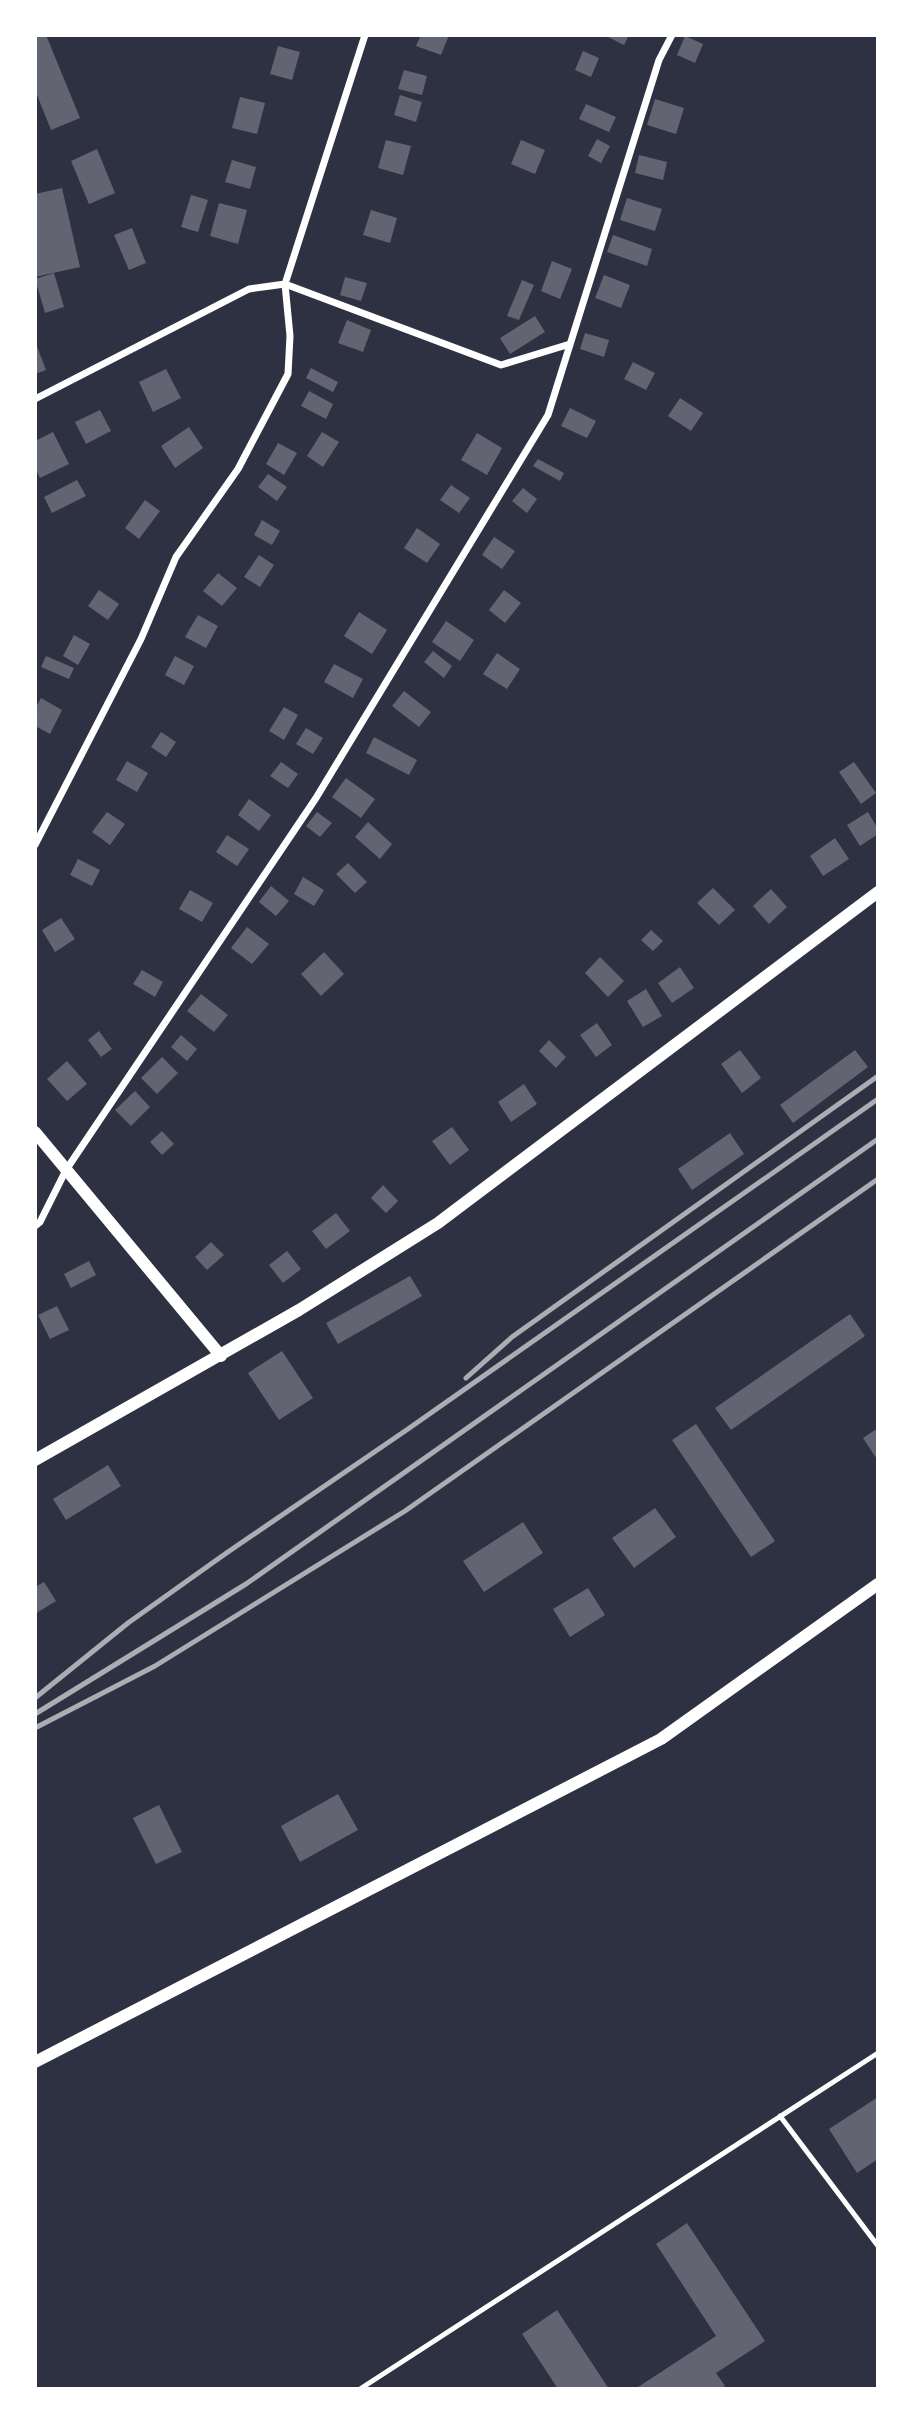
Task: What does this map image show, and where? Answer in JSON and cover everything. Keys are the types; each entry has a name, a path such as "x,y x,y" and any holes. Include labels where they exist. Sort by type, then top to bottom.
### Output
{"street":[{"path":"35,845 141,639 176,557 238,469 288,374 290,335 285,284 365,35"},
{"path":"35,1226 40,1222 66,1170 316,799 548,415 659,60 673,35"},
{"path":"35,399 249,289 285,284 501,365 570,345"},
{"path":"35,1460 221,1356 438,1223 878,892"},
{"path":"35,1132 221,1356"},
{"path":"35,2062 661,1739 878,1584"}],"lane":[{"path":"360,2389 878,2053"},
{"path":"780,2116 878,2246"}],"building":[{"path":"35,35 46,35 80,118 51,130 35,90"},
{"path":"421,35 449,35 441,55 416,46"},
{"path":"604,35 629,35 624,45"},
{"path":"685,36 703,44 695,63 677,55"},
{"path":"278,46 300,52 292,80 270,74"},
{"path":"583,51 599,58 591,77 575,70"},
{"path":"404,70 427,76 422,95 398,89"},
{"path":"400,95 422,102 416,122 394,115"},
{"path":"240,97 265,103 257,134 232,128"},
{"path":"655,99 684,108 676,134 647,125"},
{"path":"586,104 616,117 609,132 579,119"},
{"path":"597,139 610,146 601,163 588,156"},
{"path":"386,140 411,146 403,175 378,168"},
{"path":"521,140 545,150 535,174 511,164"},
{"path":"97,149 115,193 89,204 71,161"},
{"path":"639,155 667,162 663,180 635,173"},
{"path":"232,160 256,167 250,189 225,182"},
{"path":"62,188 80,267 35,277 35,194"},
{"path":"191,195 208,200 198,232 181,227"},
{"path":"627,198 662,209 655,231 620,220"},
{"path":"219,203 247,210 238,244 210,236"},
{"path":"371,210 397,218 390,243 363,235"},
{"path":"132,228 146,263 129,270 114,235"},
{"path":"613,235 652,249 647,266 607,252"},
{"path":"552,261 572,269 560,299 541,291"},
{"path":"54,273 64,307 45,313 35,279"},
{"path":"604,275 630,285 621,308 595,298"},
{"path":"345,277 367,283 361,301 340,295"},
{"path":"522,280 534,285 519,320 507,316"},
{"path":"535,316 545,332 510,354 500,338"},
{"path":"347,320 371,330 363,352 338,343"},
{"path":"585,333 609,340 604,357 580,349"},
{"path":"35,341 46,370 35,374"},
{"path":"633,362 655,373 646,390 624,379"},
{"path":"311,368 338,382 333,392 306,378"},
{"path":"166,369 181,398 153,412 139,382"},
{"path":"309,391 333,404 326,419 301,406"},
{"path":"680,398 703,413 691,431 668,416"},
{"path":"570,408 596,421 587,438 561,426"},
{"path":"100,410 111,431 86,444 75,422"},
{"path":"189,427 203,448 175,468 161,446"},
{"path":"53,432 69,464 40,478 35,468 35,441"},
{"path":"322,432 339,442 323,467 307,456"},
{"path":"477,433 502,448 487,475 461,460"},
{"path":"278,443 297,453 284,475 266,464"},
{"path":"538,459 564,473 560,481 533,466"},
{"path":"268,474 287,487 277,501 258,487"},
{"path":"77,480 86,496 52,513 44,497"},
{"path":"451,485 470,498 459,513 440,500"},
{"path":"523,488 537,499 527,513 512,501"},
{"path":"145,500 160,511 139,539 125,528"},
{"path":"262,520 280,531 272,545 254,535"},
{"path":"417,528 440,544 427,563 404,548"},
{"path":"494,537 515,551 502,569 482,555"},
{"path":"259,555 274,565 260,587 244,577"},
{"path":"218,573 237,588 222,606 203,591"},
{"path":"99,590 119,604 108,620 88,606"},
{"path":"504,590 521,603 505,623 489,610"},
{"path":"359,612 387,630 372,654 344,636"},
{"path":"198,615 218,626 206,648 185,637"},
{"path":"446,621 474,640 460,661 432,642"},
{"path":"74,635 90,644 78,665 63,656"},
{"path":"433,651 452,666 444,678 424,662"},
{"path":"497,653 520,669 507,689 483,674"},
{"path":"46,656 74,668 69,679 41,667"},
{"path":"175,656 194,666 184,685 165,675"},
{"path":"334,664 363,679 353,698 324,682"},
{"path":"404,691 431,712 419,727 392,706"},
{"path":"41,698 62,710 50,734 35,726 35,709"},
{"path":"284,707 298,715 284,740 269,731"},
{"path":"306,728 323,738 313,754 296,744"},
{"path":"161,732 176,742 166,757 151,747"},
{"path":"374,737 417,760 409,775 366,753"},
{"path":"127,761 148,773 137,792 116,780"},
{"path":"281,762 298,774 288,788 270,776"},
{"path":"854,762 876,793 861,804 839,772"},
{"path":"346,778 375,799 361,818 332,797"},
{"path":"249,799 271,815 259,831 238,815"},
{"path":"107,812 125,824 110,845 92,832"},
{"path":"317,812 332,823 320,837 306,826"},
{"path":"868,812 878,834 860,846 847,825"},
{"path":"368,822 392,844 380,859 355,837"},
{"path":"227,835 249,849 237,866 216,852"},
{"path":"835,838 849,859 823,876 810,856"},
{"path":"78,859 100,870 92,886 70,875"},
{"path":"348,863 367,882 355,893 336,874"},
{"path":"303,877 324,890 314,906 294,894"},
{"path":"271,886 289,901 276,916 259,902"},
{"path":"713,888 735,910 719,925 697,903"},
{"path":"771,889 787,907 769,924 753,906"},
{"path":"190,890 213,903 202,922 179,909"},
{"path":"61,918 75,939 55,952 42,930"},
{"path":"247,927 269,944 252,964 231,948"},
{"path":"651,930 663,941 653,951 641,940"},
{"path":"324,952 344,974 321,996 301,974"},
{"path":"600,957 624,981 608,997 585,973"},
{"path":"680,967 694,988 672,1003 658,983"},
{"path":"142,970 163,982 155,997 133,984"},
{"path":"646,989 662,1016 643,1027 627,1001"},
{"path":"201,994 228,1015 214,1032 187,1011"},
{"path":"597,1023 612,1045 596,1057 580,1035"},
{"path":"99,1031 112,1049 101,1057 88,1040"},
{"path":"181,1035 197,1049 187,1061 171,1047"},
{"path":"549,1040 566,1057 556,1068 539,1051"},
{"path":"740,1050 761,1078 742,1093 721,1064"},
{"path":"855,1050 868,1067 793,1123 780,1105"},
{"path":"162,1057 178,1073 157,1094 141,1078"},
{"path":"67,1061 87,1084 67,1101 47,1079"},
{"path":"524,1084 537,1104 511,1122 498,1102"},
{"path":"135,1091 150,1107 131,1126 115,1110"},
{"path":"452,1127 469,1150 450,1165 432,1141"},
{"path":"162,1131 174,1144 162,1155 150,1142"},
{"path":"730,1133 744,1154 692,1190 678,1169"},
{"path":"383,1185 398,1201 386,1213 371,1198"},
{"path":"336,1213 350,1231 326,1249 312,1231"},
{"path":"211,1242 224,1255 207,1270 195,1257"},
{"path":"287,1251 301,1269 283,1283 269,1265"},
{"path":"89,1261 96,1275 71,1288 64,1274"},
{"path":"410,1276 422,1296 338,1344 326,1323"},
{"path":"57,1306 69,1330 50,1339 38,1315"},
{"path":"850,1314 865,1336 731,1430 715,1408"},
{"path":"282,1351 313,1398 279,1420 248,1373"},
{"path":"696,1424 775,1541 751,1557 672,1440"},
{"path":"878,1428 878,1461 863,1438"},
{"path":"108,1465 121,1486 66,1520 53,1499"},
{"path":"655,1508 676,1537 634,1568 612,1538"},
{"path":"523,1522 543,1553 484,1592 463,1561"},
{"path":"44,1582 56,1601 35,1614 35,1587"},
{"path":"588,1588 605,1615 570,1637 553,1609"},
{"path":"338,1794 358,1830 300,1862 281,1826"},
{"path":"159,1805 182,1852 156,1864 133,1818"},
{"path":"878,2097 878,2159 857,2173 829,2129"},
{"path":"687,2223 765,2341 716,2373 725,2386 720,2389 635,2389 716,2336 656,2244"},
{"path":"557,2310 609,2389 558,2389 522,2334"}],"railway":[{"path":"466,1378 512,1337 878,1076"},
{"path":"35,1698 128,1623 225,1554 878,1099"},
{"path":"35,1714 246,1584 878,1139"},
{"path":"35,1728 155,1666 405,1511 878,1179"}]}
